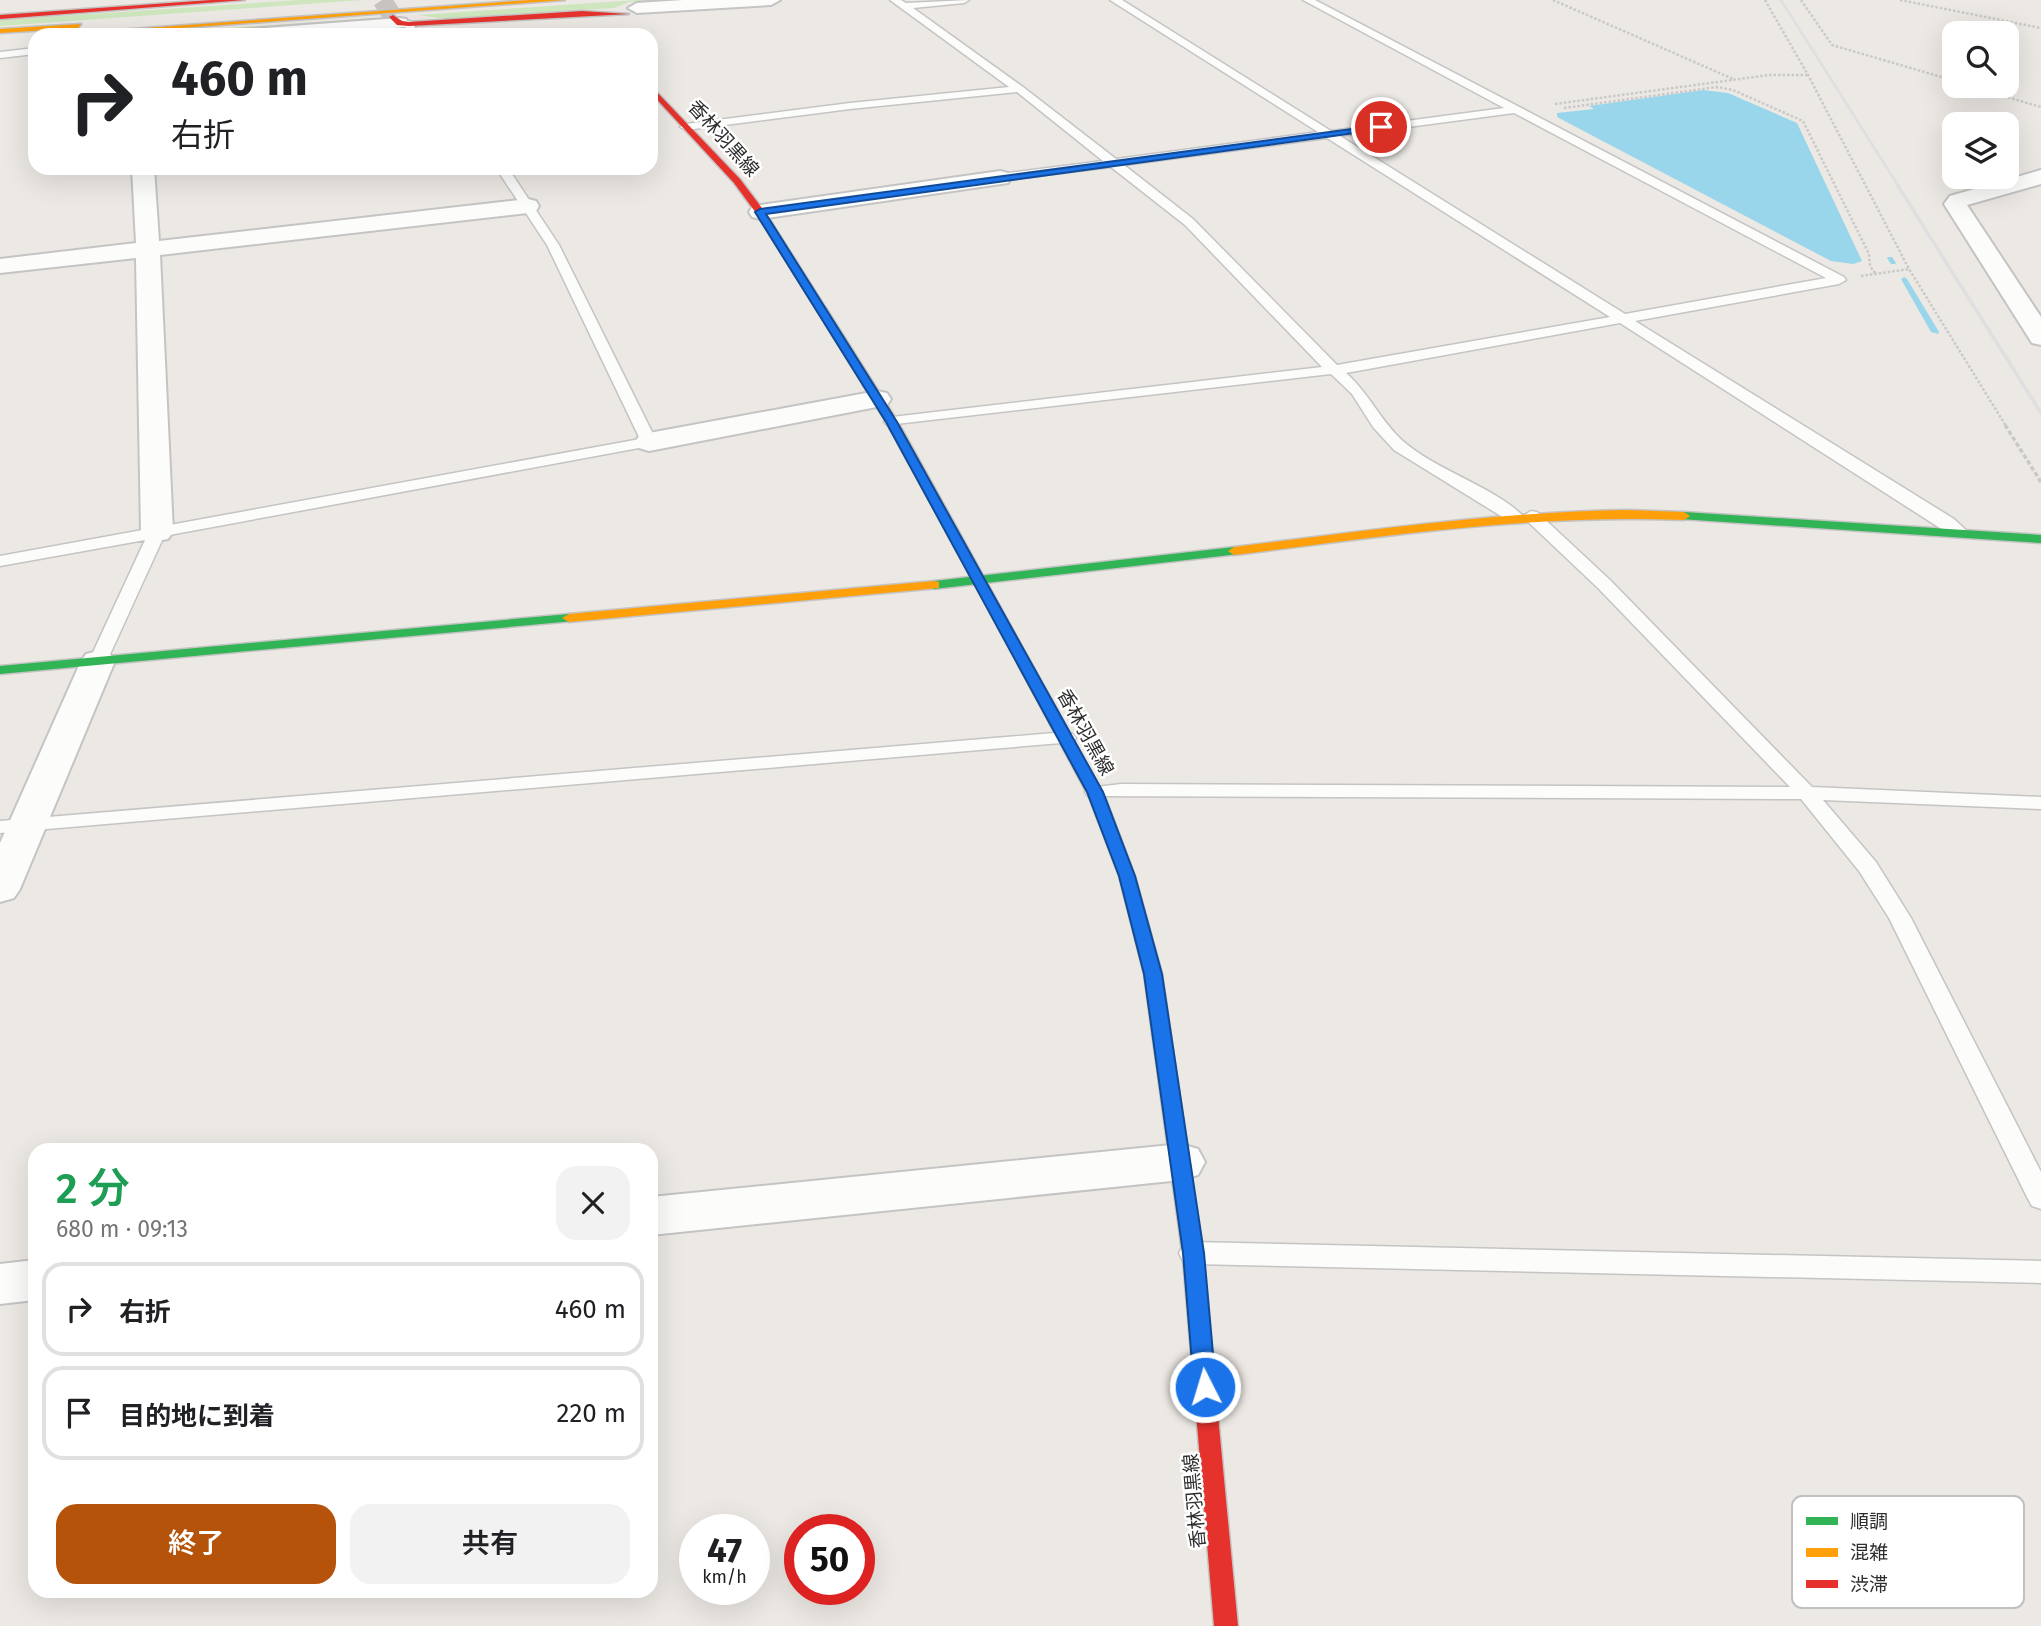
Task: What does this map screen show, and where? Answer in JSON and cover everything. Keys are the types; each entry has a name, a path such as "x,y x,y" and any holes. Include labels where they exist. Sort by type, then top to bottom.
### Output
{"main road":[{"path":"0,17 131,4 241,0"},
{"path":"44,28 451,0"},
{"path":"155,28 561,0"},
{"path":"404,24 636,8"},
{"path":"606,28 636,8"},
{"path":"0,31 28,29"},
{"path":"0,39 28,37"},
{"name":"香林羽黒線","path":"658,96 737,181 760,212 884,411 1095,792 1127,876 1153,974 1194,1253 1226,1626"},
{"path":"0,670 980,581 1523,516 1644,513 2041,539"}],"street":[{"path":"636,8 771,0"},
{"path":"344,28 404,24"},
{"path":"143,175 158,532"},
{"path":"2041,177 1955,204 2041,337"},
{"path":"760,212 1000,178"},
{"path":"0,266 527,206"},
{"path":"649,442 884,411"},
{"path":"0,889 14,826 98,661"},
{"path":"658,1215 1181,1162"},
{"path":"0,1284 28,1281"}],"lane":[{"path":"901,3 964,0"},
{"path":"1115,0 1960,533"},
{"path":"1308,0 1839,280"},
{"path":"901,3 1019,89 1189,222 1358,391 1378,424 1400,447 1523,516 1604,584 1807,793 1868,867 1900,918 2041,1199"},
{"path":"0,55 28,52"},
{"path":"686,127 850,106 1019,89"},
{"path":"1000,178 1514,110"},
{"path":"0,561 649,442 553,245 507,175"},
{"path":"884,411 1335,370 1839,280"},
{"path":"98,661 158,532"},
{"path":"14,826 1066,738"},
{"path":"1095,792 1807,793 2041,803"},
{"path":"1194,1253 2041,1272"}],"path":[{"path":"1553,0 1734,79"},
{"path":"1765,0 1808,75 1909,269 2041,482"},
{"path":"1801,0 1832,45 1942,77"},
{"path":"1900,0 2041,28"},
{"path":"1514,110 1734,79 1808,75"},
{"path":"1568,108 1717,87 1733,90 1803,121 1869,254 1870,266 1875,273"},
{"path":"2010,98 2041,107"},
{"path":"1839,280 1909,269"}],"green space":[{"path":"299,0 363,0 0,26 0,20"},
{"path":"638,0 739,0 629,2 614,8 446,19 418,15"},
{"path":"373,18 363,24 305,28 228,28"}],"water":[{"path":"1703,90 1728,93 1797,123 1862,261 1853,264 1831,261 1557,117 1557,113 1594,109 1589,106"}],"waterway":[{"path":"1890,258 1893,263"},
{"path":"1904,279 1935,332"}],"tunnel":[{"path":"382,0 393,17"},
{"path":"647,2 651,0"}],"railway":[{"path":"1781,0 1899,187"},
{"path":"1898,186 2041,413"}],"traffic: fast":[{"path":"1684,516 2041,539"},
{"path":"934,585 1234,551"},
{"path":"0,670 569,618"}],"traffic: slow":[{"path":"155,28 561,0"},
{"path":"47,28 78,26"},
{"path":"0,31 28,29"},
{"path":"822,310 892,422 958,541"},
{"path":"1234,551 1402,529 1515,518 1628,514 1684,516"},
{"path":"569,618 934,585"},
{"path":"1097,797 1127,876 1153,974 1193,1258"}],"traffic: jam":[{"path":"0,17 241,0"},
{"path":"393,17 400,23 409,24 582,13 625,14"},
{"path":"658,96 737,181 760,212 822,310"},
{"path":"958,541 1097,797"},
{"path":"1193,1258 1226,1626"}],"route":[{"path":"1205,1387 1194,1253 1153,974 1127,876 1095,792 980,581 892,422 760,212 1381,127"}]}
